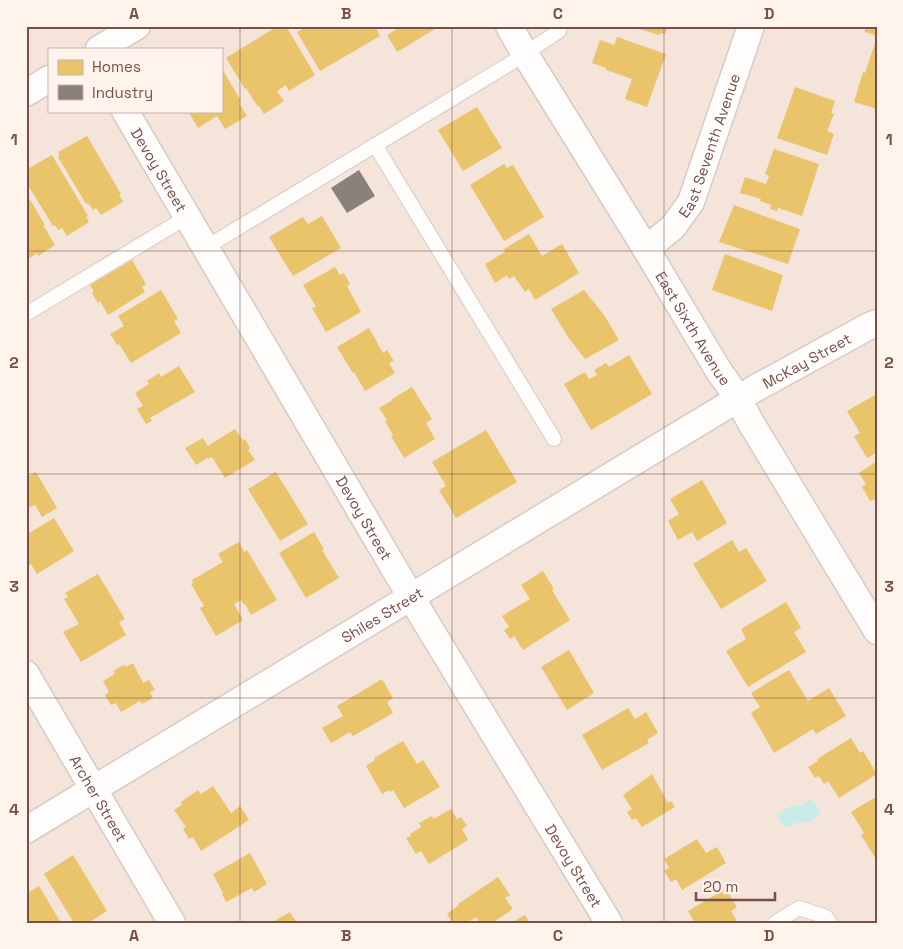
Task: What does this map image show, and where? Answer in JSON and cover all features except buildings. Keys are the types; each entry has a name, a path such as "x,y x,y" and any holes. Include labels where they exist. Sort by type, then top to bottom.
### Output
{"street":[{"path":"101,48 137,26"},
{"name":"East Sixth Avenue","path":"509,26 720,373 738,399 877,631"},
{"name":"East Seventh Avenue","path":"646,249 673,227 691,202 751,26"},
{"path":"26,93 48,80"},
{"name":"Devoy Street","path":"126,112 412,597 609,923"},
{"name":"McKay Street","path":"738,399 877,323"},
{"name":"Shiles Street","path":"26,830 738,399"},
{"name":"Archer Street","path":"26,674 172,923"}],"lane":[{"path":"205,248 525,54 559,31 560,26"},
{"path":"376,145 554,439"},
{"path":"26,314 187,217"},
{"path":"775,923 799,908 826,916 830,923"}],"shaded area":[{"path":"26,26 877,26 877,923 26,923"}],"water":[{"path":"809,800 814,802 820,812 819,816 808,823 798,822 790,827 784,827 777,816 778,813 791,806 800,806"}]}
